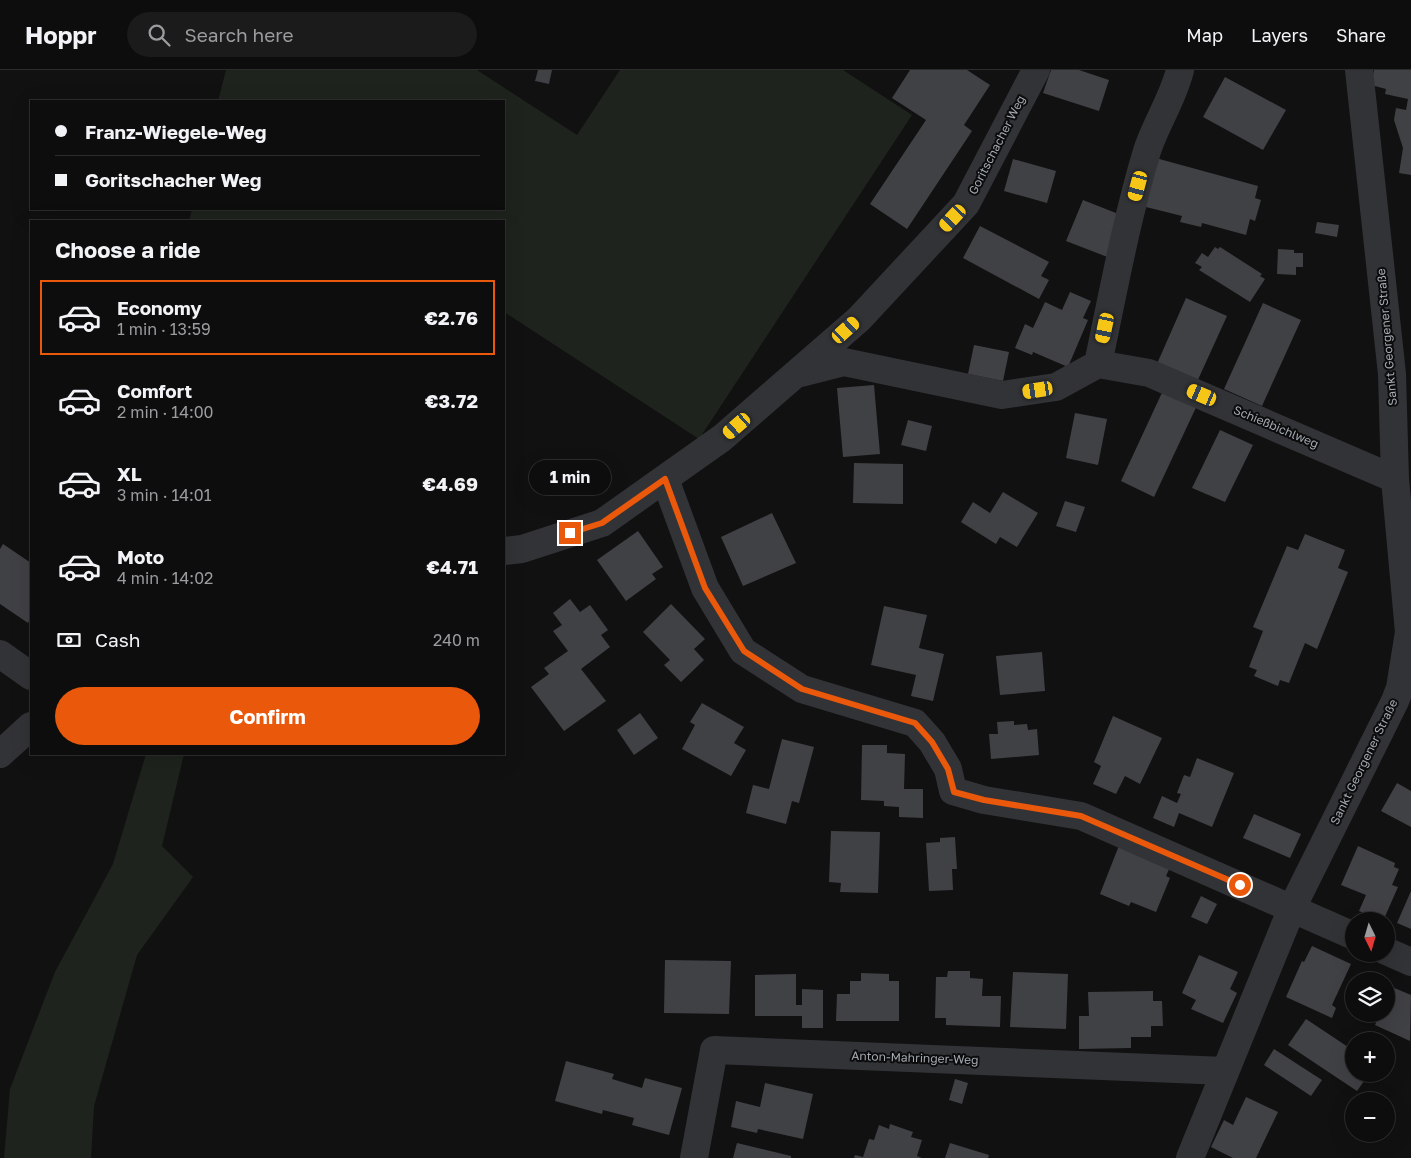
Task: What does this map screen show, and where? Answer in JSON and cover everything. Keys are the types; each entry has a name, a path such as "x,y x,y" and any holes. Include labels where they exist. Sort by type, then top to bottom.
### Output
{"street":[{"name":"Goritschacher Weg","path":"505,552 522,549 602,523 722,438 859,318 966,204 1036,70"},
{"path":"797,374 844,362 1002,395 1056,386 1098,364 1124,240 1148,150 1176,87 1180,70"},
{"name":"Sankt Georgener Straße","path":"1190,1158 1292,908 1395,701 1400,688 1409,632 1400,466 1392,374 1359,70"},
{"name":"Schießbichlweg","path":"1098,364 1149,373 1400,466"},
{"path":"665,479 705,588 744,651 802,689 915,723 932,742 948,769 954,792 984,800 1081,816 1345,932"},
{"path":"0,654 30,675"},
{"path":"0,754 30,727"},
{"path":"1395,955 1411,962"},
{"name":"Anton-Mahringer-Weg","path":"694,1158 714,1050 1225,1071"}],"shaded area":[{"path":"226,70 477,70 577,135 620,70 843,70 912,115 699,439 505,313 505,220 189,220 192,210 505,210 505,100 218,100"},
{"path":"146,755 184,755 162,846 193,877 137,955 94,1106 91,1158 4,1158 10,1089 55,972 113,864"}],"building":[{"path":"538,70 552,70 549,84 535,81"},
{"path":"910,70 967,70 990,85 964,125 972,131 907,229 870,204 926,120 892,98"},
{"path":"1051,70 1079,70 1109,80 1099,111 1043,93"},
{"path":"1374,70 1411,70 1411,175 1399,173 1403,148 1394,120 1396,108 1406,110 1408,99 1385,94 1386,89 1371,85"},
{"path":"1225,77 1286,110 1263,150 1203,117"},
{"path":"1152,157 1258,186 1255,198 1261,200 1255,221 1250,219 1246,235 1202,223 1201,227 1180,222 1182,216 1138,205"},
{"path":"1013,159 1056,171 1047,203 1004,191"},
{"path":"1083,200 1126,217 1110,258 1066,241"},
{"path":"1317,222 1339,225 1337,237 1315,233"},
{"path":"980,226 1049,262 1041,276 1049,280 1039,299 963,258"},
{"path":"1215,247 1218,249 1220,247 1262,274 1260,276 1265,279 1250,302 1199,270 1202,267 1195,263 1202,253 1208,257"},
{"path":"1278,249 1294,250 1294,253 1303,253 1303,267 1296,267 1296,275 1277,274"},
{"path":"1070,292 1091,301 1083,318 1088,320 1068,367 1033,352 1032,355 1015,348 1025,324 1033,328 1045,302 1062,310"},
{"path":"1186,298 1227,316 1196,384 1156,366"},
{"path":"1263,303 1301,320 1262,406 1224,389"},
{"path":"974,345 1009,352 1003,381 968,374"},
{"path":"1166,384 1200,399 1154,497 1121,481"},
{"path":"874,385 880,454 843,457 837,388"},
{"path":"1075,413 1107,419 1098,465 1066,458"},
{"path":"908,420 932,426 926,451 901,445"},
{"path":"1220,430 1253,445 1225,502 1192,488"},
{"path":"854,463 903,464 903,504 853,503"},
{"path":"1003,492 1038,513 1017,547 1000,537 996,544 961,522 973,502 990,513"},
{"path":"1065,501 1085,507 1076,532 1056,526"},
{"path":"772,513 796,563 743,586 721,537"},
{"path":"638,531 663,567 652,574 656,579 626,601 597,560"},
{"path":"1305,534 1345,550 1338,568 1348,572 1317,649 1305,643 1289,683 1280,680 1278,686 1254,676 1257,670 1249,667 1263,631 1253,627 1287,546 1298,550"},
{"path":"3,544 30,562 30,620 28,623 0,604 0,549"},
{"path":"570,599 580,612 590,605 608,630 601,635 610,647 581,669 606,701 564,731 531,687 549,674 544,668 568,651 553,631 562,625 553,613"},
{"path":"671,604 705,639 694,649 704,660 681,682 664,665 670,660 643,632"},
{"path":"884,606 927,615 919,648 944,654 933,701 911,696 916,675 871,665"},
{"path":"1042,652 1045,691 1000,695 996,656"},
{"path":"702,703 744,727 734,743 746,750 731,776 682,749 695,725 690,722"},
{"path":"640,713 658,738 634,755 617,730"},
{"path":"1113,716 1162,738 1140,784 1125,776 1116,794 1093,784 1101,766 1094,762"},
{"path":"1014,721 1014,725 1027,724 1028,730 1037,729 1039,755 991,759 989,734 998,734 997,722"},
{"path":"782,739 814,747 799,803 792,801 786,824 746,813 753,785 769,789"},
{"path":"862,745 887,745 887,753 905,754 904,789 923,789 923,818 899,817 899,807 884,806 884,801 861,800"},
{"path":"1197,758 1234,773 1212,827 1179,813 1174,827 1153,818 1162,796 1177,803 1181,794 1177,793 1184,775 1190,777"},
{"path":"1397,783 1411,791 1411,827 1381,811"},
{"path":"1254,814 1301,834 1290,858 1243,838"},
{"path":"831,831 880,832 878,893 840,892 841,883 829,882"},
{"path":"955,837 957,869 952,869 953,890 929,891 926,843 940,842 940,838"},
{"path":"1120,843 1171,865 1166,876 1170,878 1156,912 1131,902 1129,906 1100,894"},
{"path":"1358,846 1395,863 1394,867 1399,869 1392,885 1398,887 1387,912 1359,911 1366,895 1341,885"},
{"path":"1411,891 1411,929 1397,923"},
{"path":"1201,896 1217,904 1207,924 1191,917"},
{"path":"1312,946 1351,964 1347,972 1345,972 1345,977 1332,1005 1336,1008 1332,1018 1286,997 1302,961 1304,962"},
{"path":"1199,955 1238,972 1230,989 1237,993 1223,1023 1191,1009 1196,1000 1182,993"},
{"path":"665,960 731,961 729,1014 664,1013"},
{"path":"948,971 970,971 970,978 983,979 982,996 1001,996 1000,1027 946,1025 946,1018 935,1018 936,977 947,977"},
{"path":"1013,972 1068,974 1066,1029 1010,1027"},
{"path":"861,973 889,974 889,981 899,981 899,1021 836,1021 837,994 850,994 850,981 861,981"},
{"path":"796,974 796,1005 802,1005 802,989 823,990 823,1028 802,1028 802,1016 755,1016 755,975"},
{"path":"1395,988 1411,995 1410,1041 1395,1034 1395,1032 1390,1032 1375,1025 1376,1022 1395,1022"},
{"path":"1153,991 1153,1001 1162,1001 1163,1026 1151,1026 1151,1037 1131,1037 1131,1048 1079,1049 1079,1016 1089,1016 1088,992"},
{"path":"1306,1019 1345,1045 1345,1082 1363,1082 1357,1091 1288,1045"},
{"path":"1274,1049 1322,1080 1311,1096 1264,1065"},
{"path":"566,1061 614,1074 612,1079 642,1088 645,1078 682,1088 669,1135 632,1125 634,1118 603,1110 602,1114 555,1101"},
{"path":"955,1079 968,1083 962,1104 949,1100"},
{"path":"765,1083 813,1094 803,1139 758,1129 757,1133 731,1127 736,1101 760,1107"},
{"path":"1246,1097 1278,1112 1256,1158 1233,1158 1211,1147 1224,1120 1233,1125"},
{"path":"890,1124 913,1132 911,1137 922,1140 917,1156 922,1158 854,1158 855,1155 863,1157 869,1139 874,1140 879,1125 889,1129"},
{"path":"737,1143 791,1156 791,1158 733,1158"},
{"path":"950,1143 989,1155 988,1158 945,1158"}],"route":[{"path":"570,533 602,523 665,479 705,588 744,651 802,689 915,723 932,742 948,769 954,792 984,800 1081,816 1240,885"}]}
